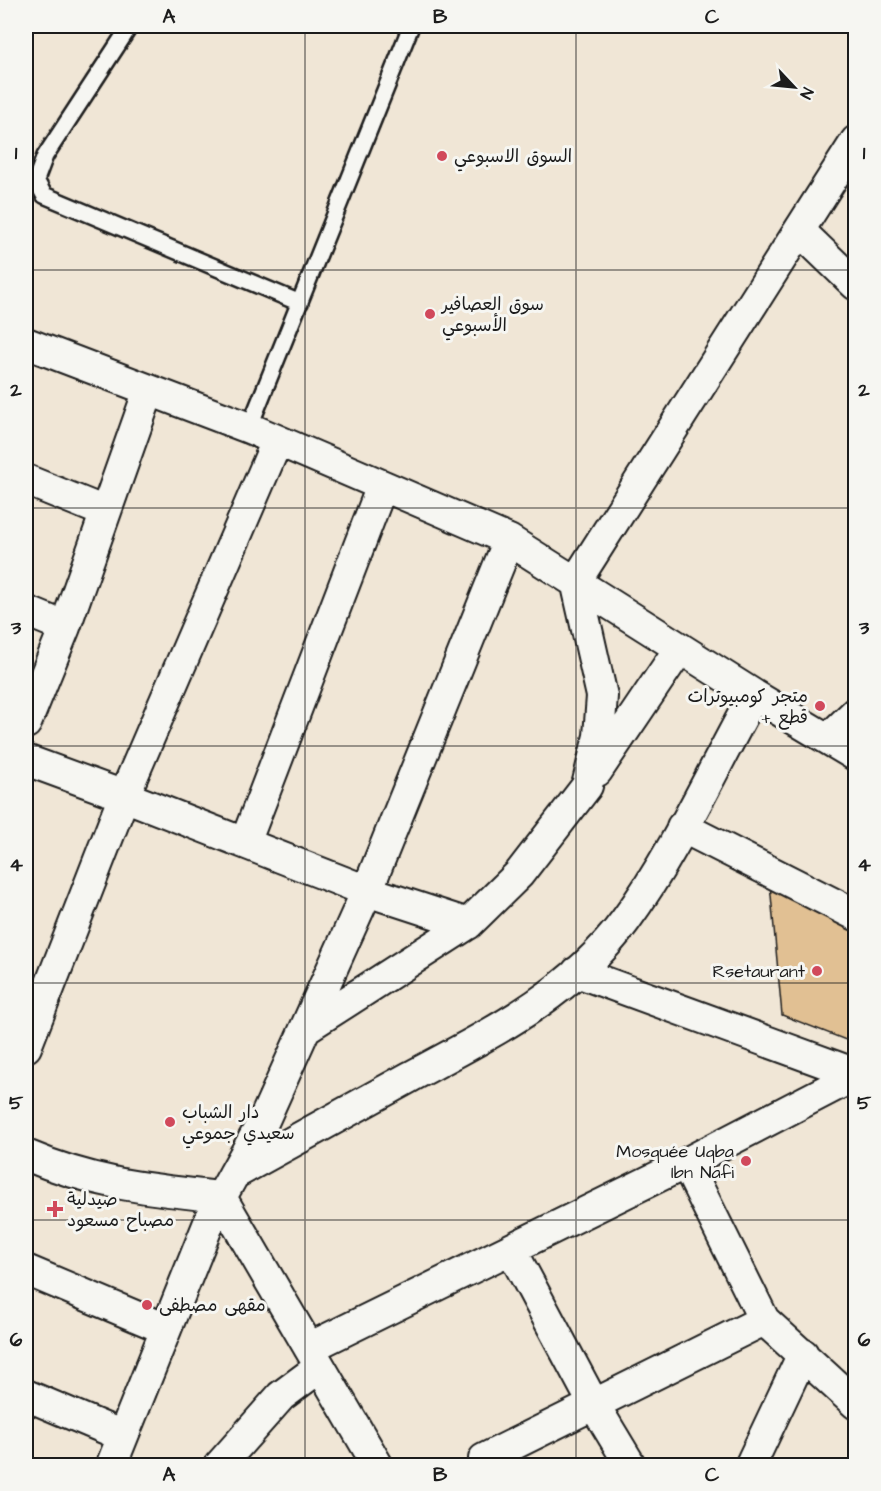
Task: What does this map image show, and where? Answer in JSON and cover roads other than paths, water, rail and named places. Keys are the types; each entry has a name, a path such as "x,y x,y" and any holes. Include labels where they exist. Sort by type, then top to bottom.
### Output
{"street":[{"path":"587,786 599,736 602,696 576,581 855,141"},
{"path":"800,231 855,285"},
{"path":"26,343 249,428 509,540 855,756"},
{"path":"26,723 65,627 149,390"},
{"path":"28,1034 124,796 277,441"},
{"path":"26,480 105,512"},
{"path":"245,843 382,486"},
{"path":"111,1466 166,1329 228,1185 264,1120 367,891 509,540"},
{"path":"26,611 65,627"},
{"path":"306,1028 468,924 519,874 587,786 680,648"},
{"path":"26,1155 66,1172 125,1187 228,1185 496,1030 547,998 578,972 625,922 660,867 754,695"},
{"path":"828,739 855,712"},
{"path":"26,760 367,891 468,924"},
{"path":"682,827 855,915"},
{"path":"578,972 855,1074"},
{"path":"219,1466 315,1358 511,1249 686,1162 855,1074"},
{"path":"686,1162 764,1320 855,1404"},
{"path":"228,1185 315,1358 378,1466"},
{"path":"511,1249 593,1403 631,1466"},
{"path":"26,1270 166,1329"},
{"path":"484,1459 764,1320"},
{"path":"750,1466 803,1354"},
{"path":"26,1395 123,1436"}],"lane":[{"path":"130,26 45,156 36,180 44,195 300,303"},
{"path":"249,428 411,26"}],"place":[{"name":"السوق الاسبوعي","path":"442,156"},
{"name":"سوق العصافير الأسبوعي","path":"430,314"},
{"name":"متجر كومبيوترات + قطع","path":"820,706"},
{"name":"Rsetaurant","path":"817,971"},
{"name":"دار الشباب سعيدي جموعي","path":"170,1122"},
{"name":"Mosquée Uqba Ibn Nafi","path":"746,1161"},
{"name":"صيدلية مصباح مسعود","path":"55,1209"},
{"name":"مقهى مصطفى","path":"147,1305"}]}
